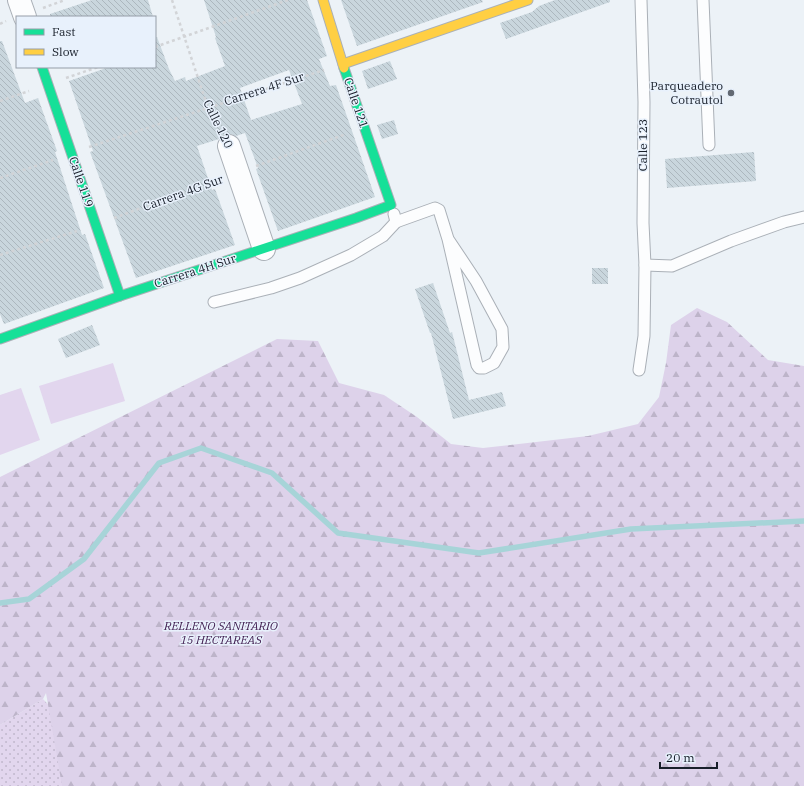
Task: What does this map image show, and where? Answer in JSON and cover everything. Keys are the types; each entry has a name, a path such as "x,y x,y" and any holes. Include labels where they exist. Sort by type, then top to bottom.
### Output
{"street":[{"path":"19,0 25,16"},
{"name":"Calle 121","path":"323,0 391,205"},
{"path":"343,64 528,0"},
{"name":"Calle 119","path":"42,68 120,296"},
{"name":"Calle 120","path":"229,146 264,249"},
{"name":"Carrera 4H Sur","path":"0,339 120,296 264,249 391,205"}],"lane":[{"name":"Calle 123","path":"639,370 644,336 645,265 643,223 644,102 641,0"},
{"path":"703,0 709,145"},
{"path":"391,205 396,222"},
{"path":"214,302 271,288 300,278 352,256 383,236 396,222 435,208 440,210 448,239 476,365 479,368 484,368 494,363 503,347 502,329 476,281 448,239"},
{"path":"645,265 672,266 731,241 784,222 804,217"}],"path":[{"name":"Calle 120","path":"172,0 208,108 229,146"},
{"path":"156,47 288,0"},
{"name":"Carrera 4F Sur","path":"0,178 343,64"},
{"name":"Carrera 4G Sur","path":"0,255 96,225 365,127"}],"shaded area":[{"path":"113,363 125,401 51,424 39,386"},
{"path":"21,388 40,440 0,455 0,395"},
{"path":"43,699 79,738 94,786 0,786 0,725"}],"green space":[{"name":"RELLENO SANITARIO 15 HECTAREAS","path":"697,308 727,322 768,360 804,366 804,786 62,786 46,693 43,699 0,725 0,477 277,339 318,341 339,383 384,395 417,417 451,444 483,448 588,436 638,424 659,397 666,363 671,325"}],"building":[{"path":"92,0 148,0 153,16 50,16 50,14"},
{"path":"204,0 307,0 327,56 319,59 330,86 336,85 375,197 278,231 245,133 236,136 225,134 219,139 197,146 212,190 215,189 235,245 136,278 90,152 93,151 69,81 106,68 156,68 157,37 175,81 185,77 186,81 225,66 215,38 216,37","holes":["289,70 302,104 251,120 240,88"]},
{"path":"341,0 482,0 483,2 357,46"},
{"path":"555,0 610,0 610,2 506,39 500,23 532,12 539,6"},
{"path":"0,41 2,41 25,103 38,98 57,151 55,152 82,235 85,234 104,288 4,324 0,314"},
{"path":"390,61 397,79 368,89 362,71"},
{"path":"394,120 398,134 382,139 377,125"},
{"path":"754,152 756,181 667,188 665,159"},
{"path":"592,268 608,268 608,284 592,284"},
{"path":"433,283 450,333 452,332 469,400 502,392 506,406 453,419 431,333 415,289"},
{"path":"92,325 100,345 66,358 58,339"}],"waterway":[{"path":"0,603 29,599 84,559 159,463 201,448 272,473 338,533 479,553 631,529 804,521"}],"traffic: fast":[{"path":"42,68 120,296"},
{"path":"0,339 120,296 391,205 344,68"}],"traffic: slow":[{"path":"323,0 344,68"},
{"path":"343,64 528,0"}],"place":[{"name":"Parqueadero Cotrautol","path":"731,93"}]}
